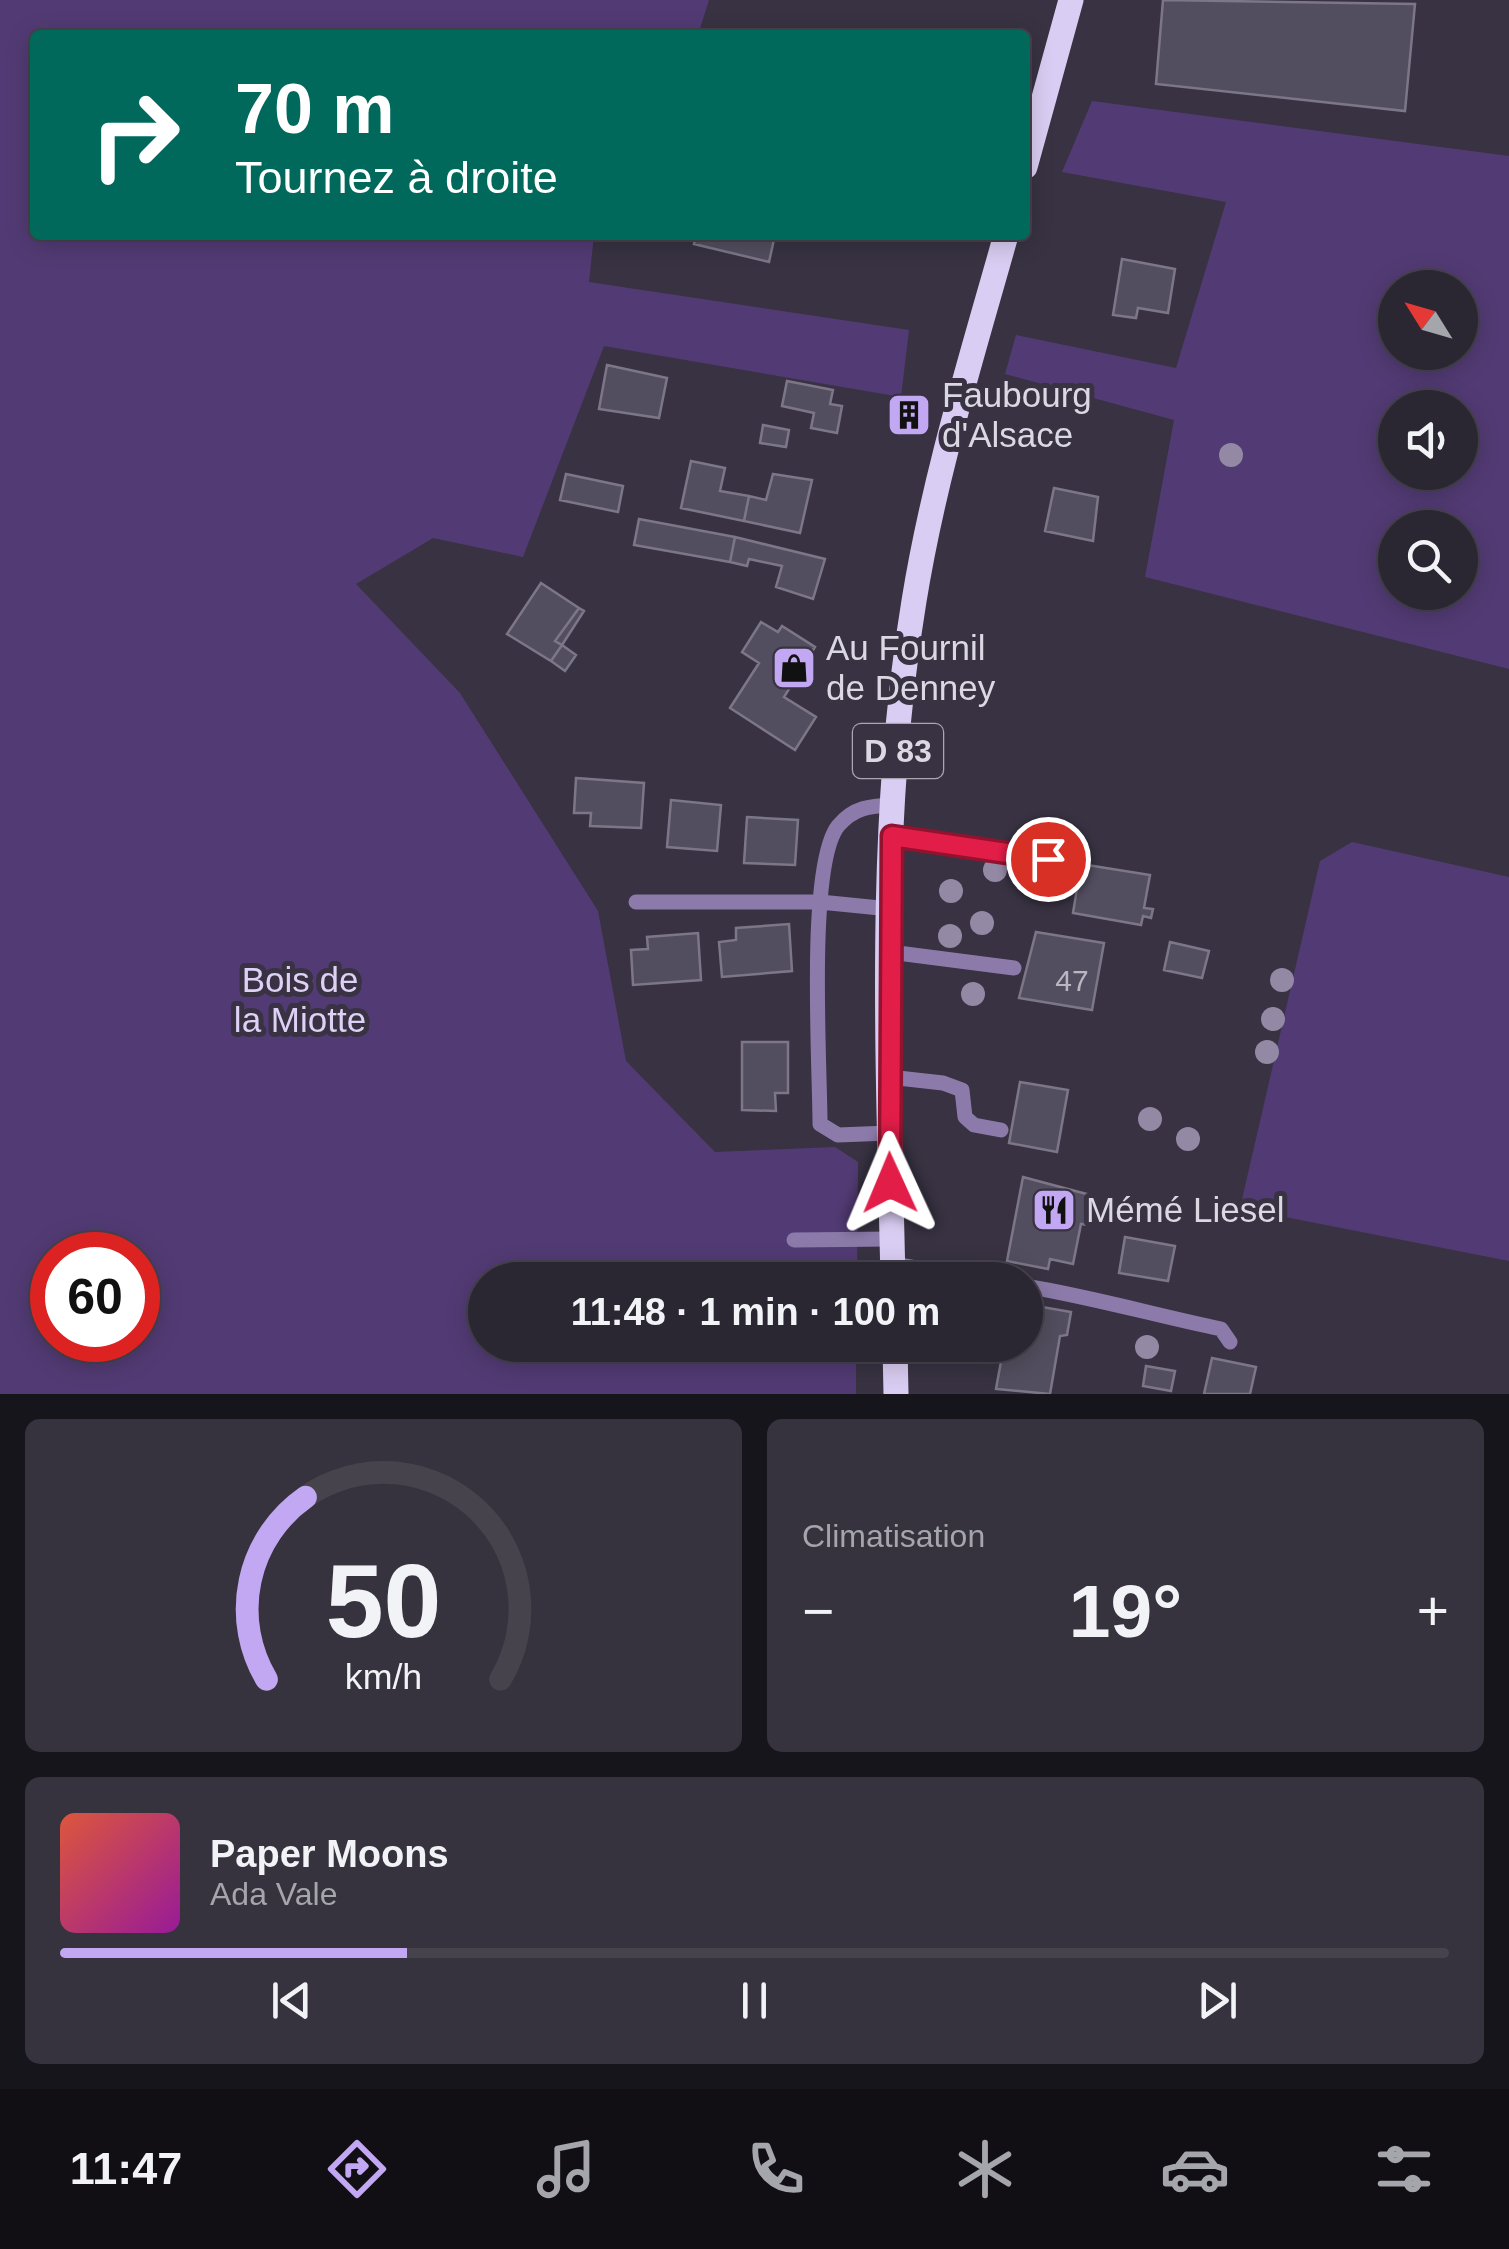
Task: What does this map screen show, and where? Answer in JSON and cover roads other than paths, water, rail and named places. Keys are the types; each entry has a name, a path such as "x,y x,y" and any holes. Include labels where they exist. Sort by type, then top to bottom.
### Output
{"main road":[{"path":"1030,148 1072,0"},
{"name":"D 83","path":"893,1261 889,1133 892,805 914,602 954,421 1005,240"},
{"path":"895,1362 896,1394"}],"lane":[{"path":"889,1133 838,1136 820,1124 820,902 826,849 838,826 862,806 892,805"},
{"path":"892,836 1048,859 1046,879"},
{"path":"636,902 820,902 890,908"},
{"path":"890,952 1014,968"},
{"path":"889,1077 943,1083 962,1090 965,1117 974,1125 1001,1130"},
{"path":"794,1240 893,1261"},
{"path":"1043,1289 1101,1298 1117,1308 1221,1329 1230,1342"}],"place":[{"name":"Faubourg d'Alsace","path":"909,415"},
{"name":"Au Fournil de Denney","path":"794,668"},
{"name":"Mémé Liesel","path":"1054,1210"}],"park label":[{"name":"Bois de la Miotte","path":"300,1000"}]}
